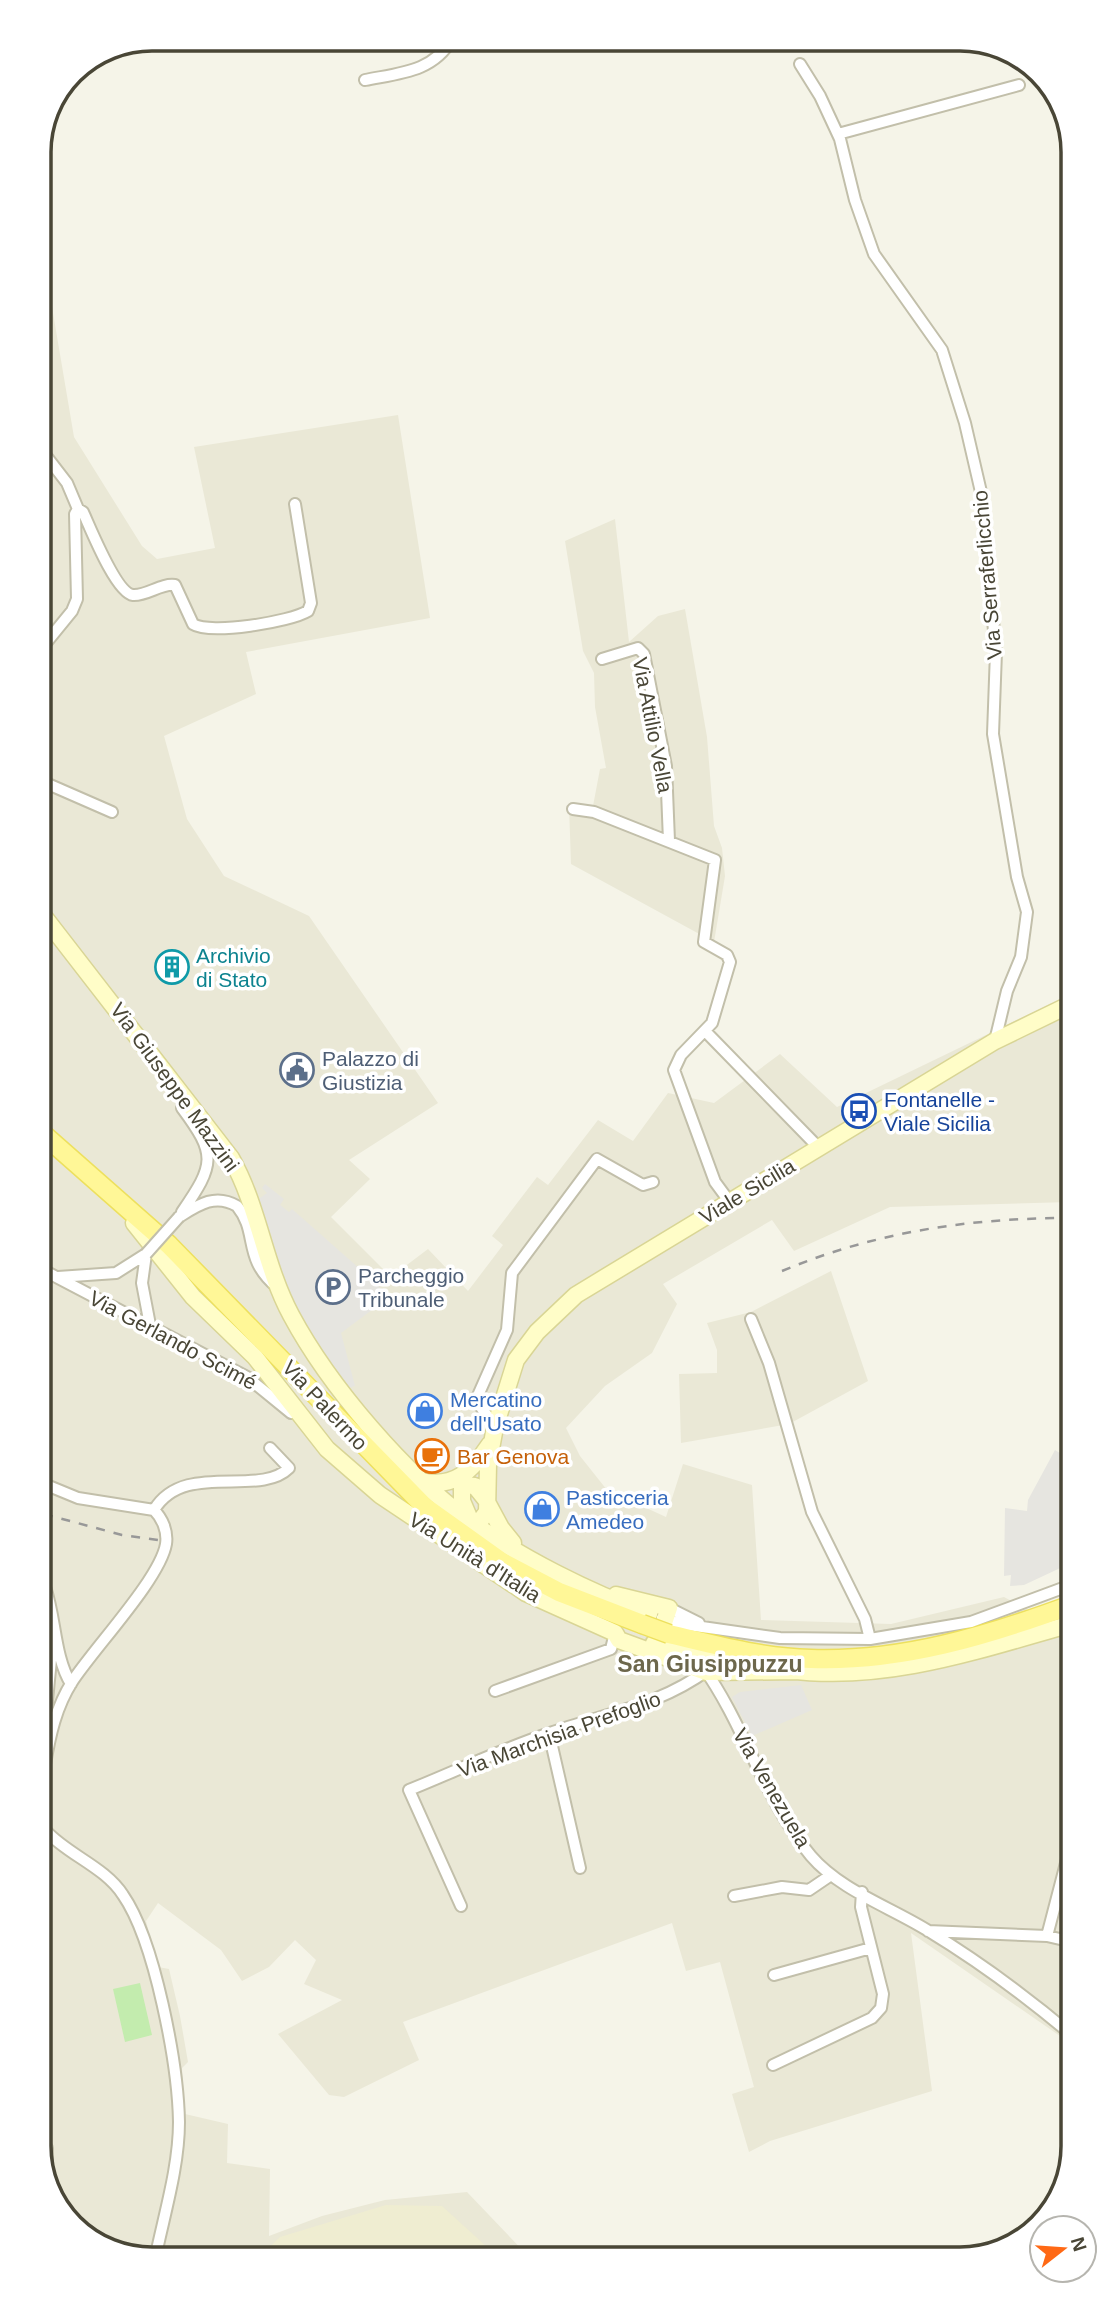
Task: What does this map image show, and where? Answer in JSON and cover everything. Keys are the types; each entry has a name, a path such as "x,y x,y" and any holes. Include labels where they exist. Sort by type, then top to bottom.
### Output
{"main road":[{"path":"51,1129 224,1290 257,1333"},
{"name":"Via Palermo","path":"51,1141 169,1245 318,1396 393,1477 457,1532 502,1562 559,1592 645,1625 665,1626 768,1656 853,1659 955,1643 1061,1608"},
{"path":"51,1150 94,1180"}],"street":[{"path":"365,80 421,68 444,51"},
{"name":"Via Serraferlicchio","path":"800,64 820,96 838,134 874,254 942,350 965,423 981,492 996,652 993,734 1017,877 1027,912 1021,957 1007,991 995,1041"},
{"path":"838,134 1019,85"},
{"path":"51,462 67,483 103,556 125,591 134,595 175,585 193,624 208,629 257,624 304,614 310,608 295,504"},
{"path":"51,637 72,611 77,598 75,514 78,509"},
{"name":"Via Attilio Vella","path":"602,659 638,648 644,654 666,766 669,841"},
{"path":"51,785 113,812"},
{"path":"572,809 594,812 715,860 704,943 727,954 730,962 712,1023 681,1055 674,1070 715,1182 729,1201"},
{"name":"Via Giuseppe Mazzini","path":"51,925 183,1093 236,1166 278,1288 291,1316 329,1375 428,1483 471,1522 563,1577 605,1594 645,1625 701,1625 738,1634 780,1638 870,1639 971,1622 1061,1589"},
{"name":"Viale Sicilia","path":"494,1433 516,1360 537,1332 591,1283 995,1041 1061,1009"},
{"path":"706,1032 819,1148"},
{"path":"55,1277 116,1273 146,1254 179,1217 201,1182 208,1155 203,1137 182,1108 183,1093"},
{"path":"494,1433 465,1480 462,1501 471,1522 484,1518 494,1433 476,1400 507,1330 512,1273 597,1159 643,1185 653,1182"},
{"name":"Via Unità d'Italia","path":"94,1180 151,1241 193,1297 255,1357 327,1449 411,1518 526,1593 615,1633 619,1640 645,1625 706,1671 856,1672 960,1657 1061,1627"},
{"path":"179,1217 209,1201 219,1199 237,1206 246,1224 256,1265 278,1288"},
{"path":"146,1254 142,1283 150,1325"},
{"name":"Via Gerlando Scimé","path":"51,1275 150,1325 256,1384 274,1396 327,1449"},
{"path":"751,1319 769,1363 812,1512 864,1619 870,1639"},
{"path":"318,1396 348,1421 396,1471 428,1483 465,1480 475,1486 487,1501"},
{"path":"154,1510 161,1498 185,1486 269,1478 284,1474 289,1468 270,1448"},
{"path":"51,1487 78,1498 154,1510"},
{"name":"Via Giuseppe Mazzini","path":"487,1501 501,1528 525,1554"},
{"path":"51,1734 71,1684 156,1570 166,1535 154,1510"},
{"path":"51,1608 63,1672 71,1684"},
{"path":"51,1652 55,1622"},
{"name":"Via Unità d'Italia","path":"665,1626 688,1659 797,1671"},
{"path":"495,1691 611,1649 615,1633"},
{"path":"688,1659 690,1683"},
{"path":"706,1671 712,1667 752,1666"},
{"name":"Via Marchisia Prefoglio","path":"461,1906 409,1790 549,1733 654,1701 690,1683 706,1671"},
{"name":"Via Venezuela","path":"706,1671 778,1807 812,1857 831,1875 928,1931 1030,2000 1061,2026"},
{"path":"549,1733 580,1868"},
{"path":"51,1835 63,1848 102,1874 118,1889 145,1940 167,2031 179,2124 157,2247"},
{"path":"734,1896 782,1888 809,1890 831,1875"},
{"path":"1047,1936 1061,1882"},
{"path":"773,2065 877,2014 883,1994 861,1907 862,1892"},
{"name":"Via Venezuela","path":"928,1931 1047,1936 1061,1939"},
{"path":"774,1975 871,1948"}],"shaded area":[{"path":"51,301 74,437 142,546 157,559 215,548 194,447 398,415 430,618 246,652 256,694 164,736 187,819 224,876 309,916 438,1103 349,1160 370,1179 331,1217 391,1277 428,1249 468,1291 503,1245 492,1236 537,1177 548,1185 598,1120 633,1141 668,1093 714,1103 780,1054 837,1107 1061,999 1061,1202 890,1207 794,1251 772,1220 663,1284 677,1304 652,1353 605,1386 566,1428 580,1456 607,1490 666,1517 683,1464 752,1485 761,1620 891,1624 1004,1597 1061,1628 1061,2037 911,1933 932,2091 770,2141 749,2152 732,2094 754,2087 720,1962 686,1971 672,1923 403,2022 419,2060 344,2097 329,2095 278,2034 342,2000 304,1984 316,1960 295,1940 269,1967 242,1981 221,1950 158,1903 146,1921 158,1967 169,1969 180,2016 188,2062 182,2068 185,2114 228,2124 227,2163 270,2169 269,2236 322,2216 385,2200 467,2192 519,2247 132,2245 107,2237 76,2213 58,2185 53,2166"},
{"path":"615,519 629,642 658,616 685,609 707,737 714,826 722,848 725,876 714,942 571,864 569,805 593,806 600,769 606,768 595,707 594,673 583,651 565,541"},
{"name":"Parcheggio Tribunale","path":"265,1184 284,1199 280,1205 289,1212 292,1209 377,1284 388,1298 341,1333 355,1386 348,1388 308,1331 288,1291 256,1201 267,1193 262,1188"},
{"path":"831,1271 868,1381 789,1424 681,1443 679,1374 717,1373 717,1350 707,1323 751,1312"},
{"path":"1055,1450 1061,1454 1061,1568 1024,1585 1010,1586 1011,1575 1004,1576 1005,1508 1027,1511 1028,1500"},
{"path":"801,1685 812,1710 752,1736 732,1697 740,1692"},
{"path":"386,2205 442,2206 487,2247 270,2247 280,2237"}],"green space":[{"path":"140,1983 152,2035 125,2042 113,1989"}],"railway":[{"path":"782,1271 852,1246 923,1230 959,1224 1061,1218"},
{"path":"51,1516 122,1535 158,1540"}],"place":[{"name":"Archivio di Stato","path":"172,967"},
{"name":"Palazzo di Giustizia","path":"297,1070"},
{"name":"Fontanelle - Viale Sicilia","path":"859,1111"},
{"name":"Parcheggio Tribunale","path":"333,1287"},
{"name":"Mercatino dell'Usato","path":"425,1411"},
{"name":"Bar Genova","path":"432,1456"},
{"name":"Pasticceria Amedeo","path":"542,1509"}],"district":[{"name":"San Giusippuzzu","path":"710,1664"}]}
